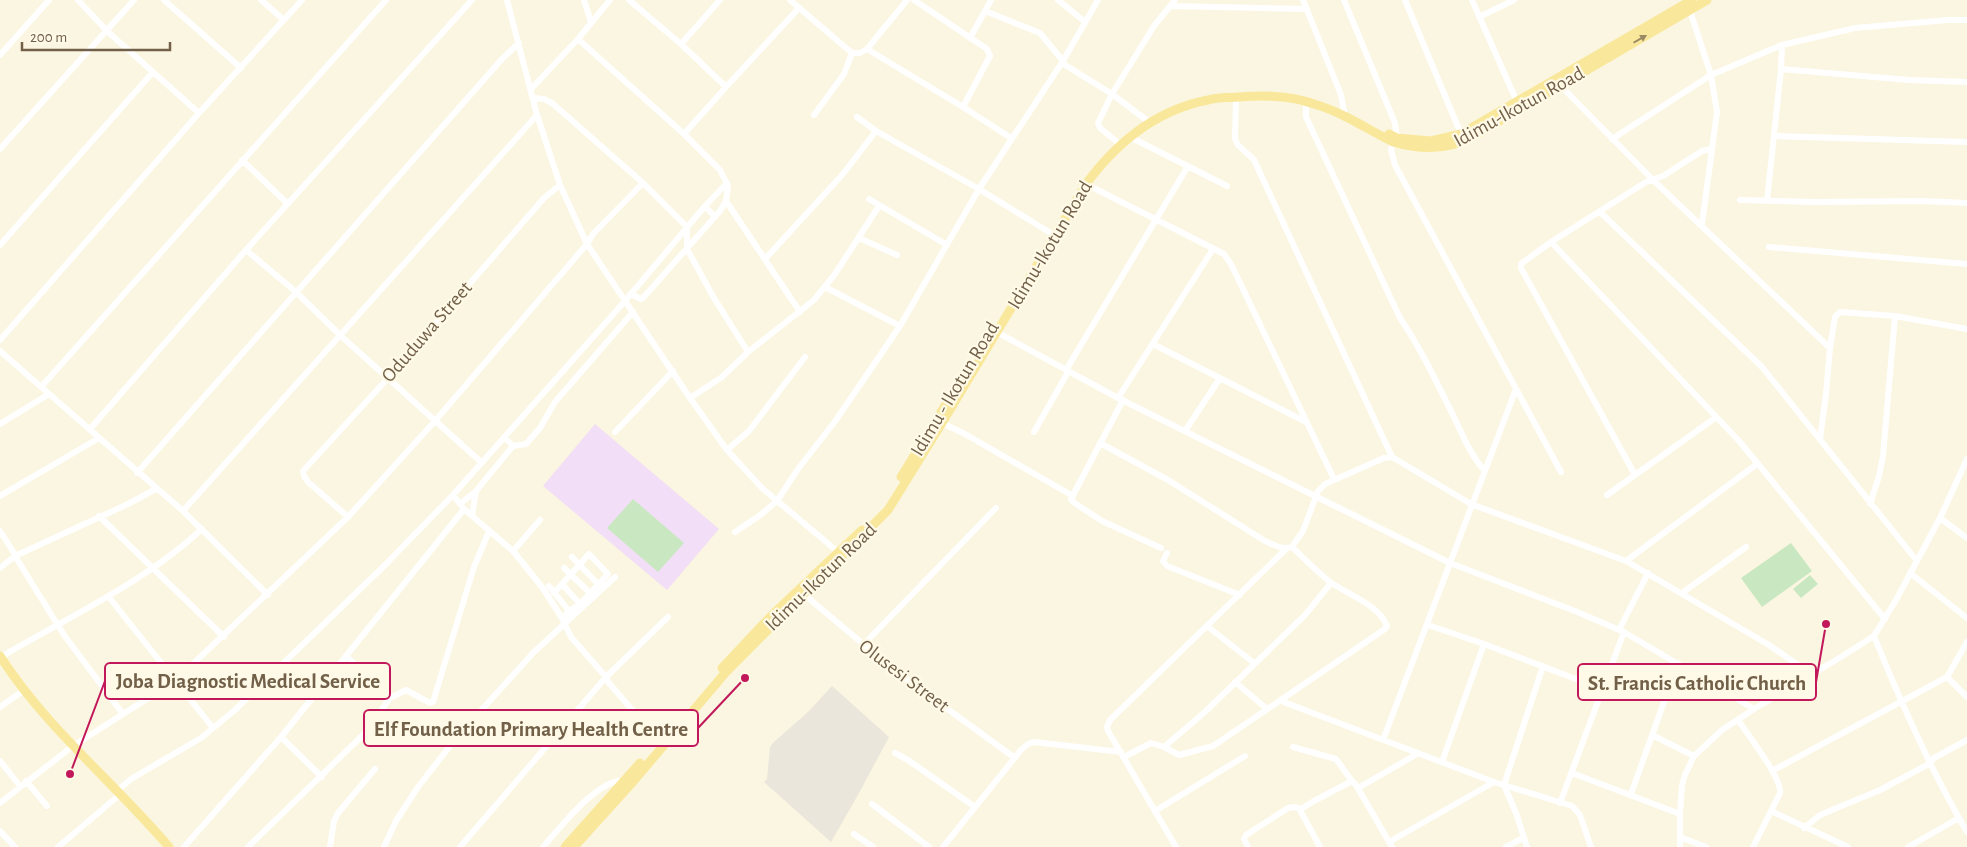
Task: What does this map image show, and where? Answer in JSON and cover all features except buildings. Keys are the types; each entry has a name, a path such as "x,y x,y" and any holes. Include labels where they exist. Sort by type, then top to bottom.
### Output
{"main road":[{"name":"Idimu-Ikotun Road","path":"574,847 671,731 801,591 880,520 942,424 994,331 1086,184 1100,165 1130,137 1152,121 1173,110 1207,100 1242,95 1275,96 1306,101 1328,109 1395,140 1422,148 1455,144 1472,137 1560,85 1691,4 1707,0"},
{"name":"Idimu - Ikotun Road","path":"801,591 837,551 877,514 886,502 994,331 1049,232 1081,180 1116,141 1145,119 1170,104 1208,94 1242,95 1270,90 1310,96 1344,111 1395,140 1431,141 1461,134 1691,4"},
{"path":"0,657 36,709"},
{"path":"0,665 20,693 71,748 170,847"},
{"path":"565,847 659,741 671,731"},
{"path":"118,794 161,847"}],"street":[{"path":"0,56 49,0"},
{"path":"78,0 107,31 199,113"},
{"path":"0,149 134,0"},
{"path":"164,0 241,68"},
{"path":"261,0 284,20"},
{"path":"0,340 199,113 302,0"},
{"path":"41,387 386,0"},
{"path":"90,429 246,250 472,0"},
{"path":"507,0 538,115 560,185 588,244 690,398 727,450 777,501 837,551"},
{"path":"584,0 592,22"},
{"path":"532,89 578,39 610,0"},
{"path":"629,0 681,44 726,87"},
{"path":"681,44 720,0"},
{"path":"790,0 852,53 860,53 867,49 907,0"},
{"path":"914,0 987,49 990,56 964,107"},
{"path":"970,38 991,0"},
{"path":"1058,0 1085,22"},
{"path":"735,532 777,501 798,469 836,420 900,326 979,190 1011,138 1063,62 1098,0"},
{"path":"1241,0 1244,7"},
{"path":"1303,0 1342,95 1344,111"},
{"path":"1344,0 1395,123 1395,140 1391,150 1395,165 1561,472"},
{"path":"1404,0 1461,134"},
{"path":"1472,0 1517,102"},
{"path":"1479,16 1514,0"},
{"path":"1116,141 1097,126 1112,94 1154,26 1173,3 1307,9"},
{"path":"1691,4 1692,17 1711,75 1717,112 1702,224"},
{"path":"684,134 799,8"},
{"path":"984,11 1040,33 1063,62 1112,94 1145,119"},
{"path":"1612,139 1711,75 1782,45 1855,28 1967,20"},
{"path":"578,39 684,134 720,170 726,180 726,201 800,312"},
{"path":"137,473 502,59 519,43"},
{"path":"1766,201 1782,45"},
{"path":"867,49 964,107 1011,138"},
{"path":"814,115 844,74 852,53"},
{"path":"1781,69 1909,80 1967,82"},
{"path":"0,245 154,72"},
{"path":"1560,85 1652,179 1702,224 1830,348"},
{"path":"1242,95 1235,139 1238,145 1254,160 1392,457 1471,504 1626,561 1769,645 1811,674"},
{"path":"534,98 544,99 552,103 643,183 687,227 687,249 714,298 748,352"},
{"path":"1306,101 1306,117 1400,318 1420,351 1467,445 1484,470"},
{"path":"183,511 538,115"},
{"path":"857,117 876,131 1049,232"},
{"path":"765,260 848,168 876,131"},
{"path":"1774,136 1967,142"},
{"path":"1130,137 1227,186"},
{"path":"1635,476 1521,268 1525,260 1551,242 1652,179 1663,176 1702,151 1712,149"},
{"path":"242,160 288,204"},
{"path":"1034,432 1067,371 1188,166"},
{"path":"58,847 118,794 131,779 201,738 235,710 385,564 453,495 625,301 726,180"},
{"path":"0,803 71,748 175,682 348,518 435,421 588,244 593,234 643,183"},
{"path":"1086,184 1224,254 1232,264 1334,479"},
{"name":"Oduduwa Street","path":"348,518 308,482 303,471 388,378 544,198 560,185"},
{"path":"870,199 946,245"},
{"path":"1740,200 1967,203"},
{"path":"631,294 643,299 715,217 726,201"},
{"path":"705,206 715,217"},
{"path":"690,398 722,377 748,352 814,300 859,238 879,206"},
{"path":"1600,212 1762,367 1917,561"},
{"path":"859,238 897,255"},
{"path":"1551,242 1715,418 1740,442 1885,618"},
{"path":"1769,247 1967,264"},
{"path":"1213,249 1121,399 1071,499 1102,521 1164,551 1163,560 1167,566 1240,595"},
{"path":"246,250 296,292 341,336 481,462"},
{"path":"825,287 900,326"},
{"path":"184,847 282,737 347,657 462,507 513,446 526,444 540,428 555,402 632,312"},
{"path":"1820,439 1830,348 1835,317 1840,312 1895,316 1967,330"},
{"path":"1870,504 1883,456 1895,316"},
{"path":"994,331 1121,399 1450,563 1622,631 1754,709"},
{"path":"1154,344 1306,422"},
{"path":"0,351 90,429 137,473 183,511 268,595"},
{"path":"727,450 749,431 805,357"},
{"path":"615,432 672,371"},
{"path":"1185,431 1220,378"},
{"path":"1383,740 1516,389"},
{"path":"0,424 49,394"},
{"path":"1607,495 1715,418"},
{"path":"942,424 965,434 1073,496"},
{"path":"504,437 513,446"},
{"path":"0,496 99,438"},
{"path":"943,847 1014,758 1024,747 1034,742 1123,755 1151,743 1164,746 1178,755 1213,746 1388,626 1375,610 1349,592 1331,583 1290,548 1279,547 1265,541 1168,480 1100,443"},
{"path":"1176,847 1108,731 1107,727 1110,720 1290,548 1303,531 1316,496 1325,484 1384,458 1392,457"},
{"path":"1680,847 1682,785 1694,756 1722,730 1874,636 1940,518 1967,459"},
{"path":"1626,561 1757,464"},
{"path":"0,568 14,555 128,504 156,489"},
{"path":"472,516 476,491"},
{"path":"453,495 462,507 514,551 542,587 562,618 571,637 606,676 609,683 659,741"},
{"path":"863,645 996,508"},
{"path":"100,516 224,637"},
{"path":"1940,518 1967,538"},
{"path":"514,551 540,520"},
{"path":"0,657 108,596 154,567 178,551 202,529"},
{"path":"0,531 64,635 123,714"},
{"path":"248,847 322,777 366,732 390,698 406,690 430,703 433,702 474,567 489,531"},
{"path":"1682,593 1746,547"},
{"path":"554,592 589,554 608,574 580,604 562,618"},
{"path":"572,557 598,584"},
{"path":"564,568 590,594"},
{"path":"1560,803 1622,631 1648,573"},
{"path":"1910,573 1967,618"},
{"path":"384,847 396,821 418,787 457,737 534,652 615,577"},
{"path":"1164,746 1206,711 1305,615 1331,583"},
{"path":"562,584 580,604"},
{"path":"549,586 570,611"},
{"name":"Olusesi Street","path":"801,591 898,673 1014,758"},
{"path":"108,596 213,728"},
{"path":"460,847 606,676 668,617"},
{"path":"1207,626 1254,663"},
{"path":"1431,626 1602,689"},
{"path":"1874,636 1900,702 1929,764 1967,832"},
{"path":"1772,771 1947,677 1967,642"},
{"path":"1442,762 1484,644"},
{"path":"347,657 390,698"},
{"path":"1631,794 1678,663"},
{"path":"1527,847 1525,833 1504,785 1543,666"},
{"path":"1947,677 1967,697"},
{"path":"1235,682 1267,709"},
{"path":"0,707 20,693"},
{"path":"1281,701 1494,782 1572,806 1580,815 1591,847"},
{"path":"1738,720 1781,788 1752,847"},
{"path":"1652,735 1694,756"},
{"path":"282,737 322,777"},
{"path":"1804,828 1820,815 1880,790 1929,764 1934,758 1967,740"},
{"path":"1293,747 1336,759 1358,788 1391,845 1494,782"},
{"path":"895,754 908,760 975,807"},
{"path":"1358,788 1417,754"},
{"path":"1155,811 1246,756"},
{"path":"0,761 20,786"},
{"path":"330,847 338,812 375,770"},
{"path":"1572,773 1680,814"},
{"path":"26,781 47,806"},
{"path":"543,847 601,787 610,782 625,781"},
{"path":"1301,810 1314,801 1352,782"},
{"path":"872,804 928,847"},
{"path":"1248,847 1244,838 1246,835 1288,808 1294,807 1301,810 1320,847"},
{"path":"1771,811 1848,847"},
{"path":"1908,847 1959,818"},
{"path":"0,831 15,847"},
{"path":"1506,847 1525,833"},
{"path":"854,834 872,847"},
{"path":"1680,837 1706,847"}],"shaded area":[{"path":"595,424 719,529 667,590 543,486"},
{"path":"832,686 889,737 831,842 764,782 767,779 770,747 808,712"}],"green space":[{"path":"633,499 684,543 658,572 607,528"},
{"path":"1791,543 1812,571 1762,607 1741,578"},
{"path":"1810,575 1818,584 1801,598 1793,589"}],"place":[{"name":"St. Francis Catholic Church","path":"1826,624"},
{"name":"Elf Foundation Primary Health Centre","path":"745,678"},
{"name":"Joba Diagnostic Medical Service","path":"70,774"}]}
